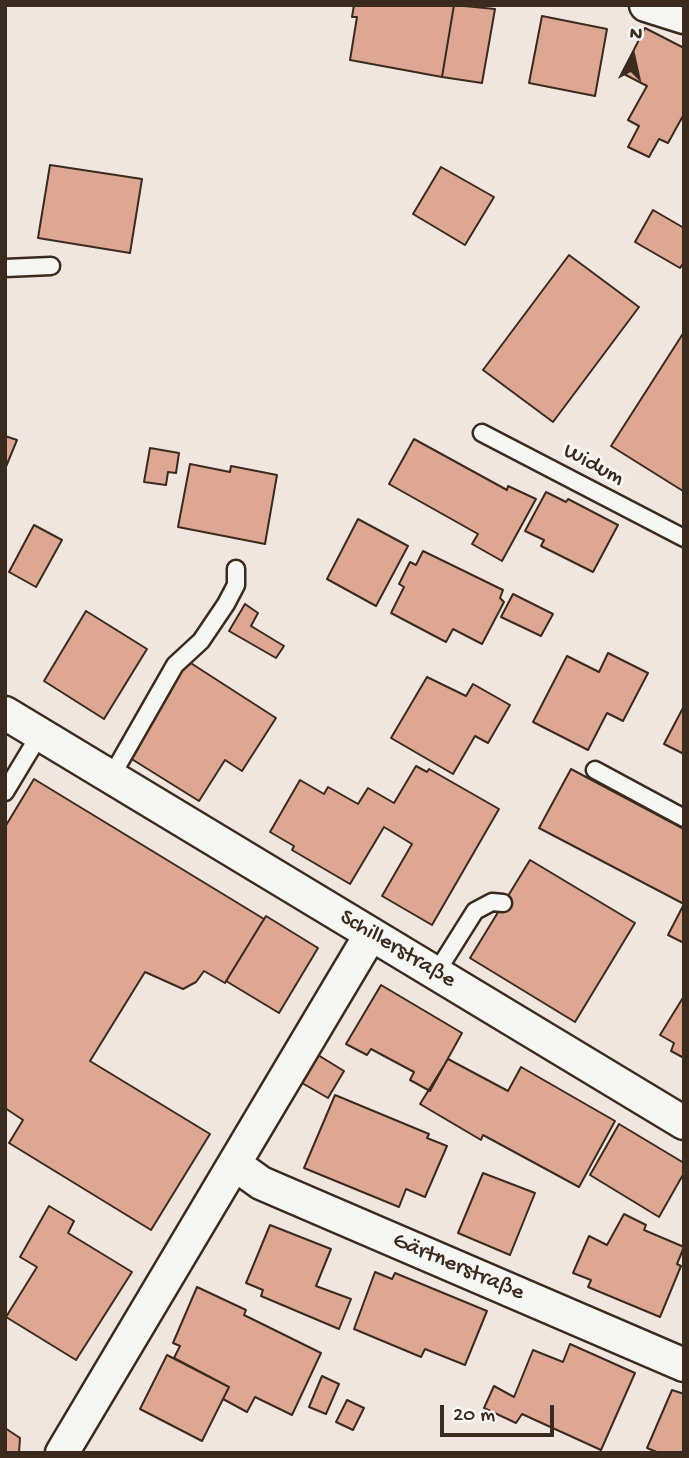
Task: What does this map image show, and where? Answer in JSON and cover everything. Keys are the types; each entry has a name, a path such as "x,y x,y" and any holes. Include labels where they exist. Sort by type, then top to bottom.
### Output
{"street":[{"path":"646,5 684,17"},
{"name":"Schillerstraße","path":"5,712 684,1122"},
{"path":"62,1453 236,1166 371,934"},
{"name":"Gärtnerstraße","path":"236,1166 261,1182 684,1365"}],"lane":[{"path":"5,268 51,266"},
{"name":"Widum","path":"482,433 684,538"},
{"path":"111,777 176,665 201,641 226,604 236,585 236,569"},
{"path":"5,792 40,734"},
{"path":"595,770 684,817"},
{"path":"436,973 475,912 492,902 503,903"}],"building":[{"path":"354,5 454,5 442,77 350,60 357,17 352,17"},
{"path":"454,5 495,9 482,83 442,77"},
{"path":"542,16 607,29 595,96 529,83"},
{"path":"645,28 684,48 684,114 668,143 659,139 649,157 628,147 639,126 628,120 647,86 622,73"},
{"path":"50,165 142,179 130,253 38,238"},
{"path":"441,167 494,197 465,245 413,214"},
{"path":"653,210 684,228 684,262 680,268 635,242"},
{"path":"569,255 639,307 553,422 483,370"},
{"path":"684,332 684,490 683,491 611,446"},
{"path":"5,436 17,440 5,469"},
{"path":"414,439 507,490 508,486 536,499 502,561 472,544 478,534 389,484"},
{"path":"150,448 179,453 176,473 168,472 166,485 144,482"},
{"path":"190,464 230,472 231,466 277,475 265,544 178,527"},
{"path":"546,492 566,502 568,499 618,525 593,572 541,546 544,540 525,531"},
{"path":"358,519 408,546 376,606 327,579"},
{"path":"34,525 62,540 36,587 9,572"},
{"path":"423,551 503,590 500,598 504,602 482,644 453,629 446,642 391,613 404,587 399,584 410,562 416,565"},
{"path":"513,594 553,614 541,636 501,617"},
{"path":"245,604 258,613 251,626 284,646 276,658 229,631"},
{"path":"86,611 147,649 104,719 44,681"},
{"path":"608,653 648,673 623,721 607,713 588,750 533,722 567,656 599,672"},
{"path":"186,660 276,718 242,771 225,760 199,801 130,758 156,717 152,714"},
{"path":"427,677 466,696 473,684 510,705 488,743 475,736 453,774 391,738"},
{"path":"684,706 684,754 664,744"},
{"path":"416,766 427,772 429,769 499,809 432,925 382,896 412,844 384,827 350,884 292,850 294,846 270,832 300,780 324,794 328,787 358,804 368,788 394,803"},
{"path":"571,769 684,829 684,904 539,828"},
{"path":"34,779 264,919 225,983 204,971 196,982 183,989 145,972 90,1061 210,1134 151,1230 9,1143 23,1120 5,1108 5,827"},
{"path":"530,860 635,923 575,1022 470,958"},
{"path":"684,904 684,943 668,935"},
{"path":"266,916 318,948 279,1013 226,981"},
{"path":"381,985 462,1033 430,1091 410,1080 414,1072 371,1049 367,1055 346,1044"},
{"path":"684,996 684,1058 671,1051 674,1043 660,1035"},
{"path":"318,1055 344,1071 328,1098 302,1083"},
{"path":"448,1059 508,1091 521,1067 615,1121 579,1187 483,1135 481,1140 420,1104"},
{"path":"335,1095 429,1134 427,1138 447,1146 425,1197 406,1189 399,1207 304,1168"},
{"path":"619,1124 684,1163 684,1173 659,1217 590,1175"},
{"path":"483,1173 535,1193 510,1255 458,1233"},
{"path":"49,1206 74,1221 68,1233 132,1272 76,1360 6,1317 37,1267 20,1257"},
{"path":"624,1214 646,1225 644,1230 684,1247 677,1264 681,1266 660,1317 588,1287 591,1280 573,1273 589,1236 607,1245"},
{"path":"270,1225 331,1249 316,1286 351,1299 339,1329 261,1296 263,1290 246,1283"},
{"path":"375,1272 392,1279 395,1273 487,1311 465,1365 425,1349 421,1357 354,1329"},
{"path":"197,1287 246,1310 244,1315 321,1353 292,1415 255,1397 247,1412 223,1399 229,1387 174,1358 180,1346 173,1343"},
{"path":"570,1344 635,1373 601,1450 522,1414 516,1423 484,1408 494,1386 514,1397 533,1350 563,1362"},
{"path":"167,1355 229,1387 202,1441 140,1409"},
{"path":"322,1376 339,1384 326,1414 309,1407"},
{"path":"672,1390 684,1394 684,1453 659,1453 647,1448"},
{"path":"347,1400 364,1408 353,1430 336,1422"},
{"path":"5,1428 20,1438 19,1453 5,1453"}]}
